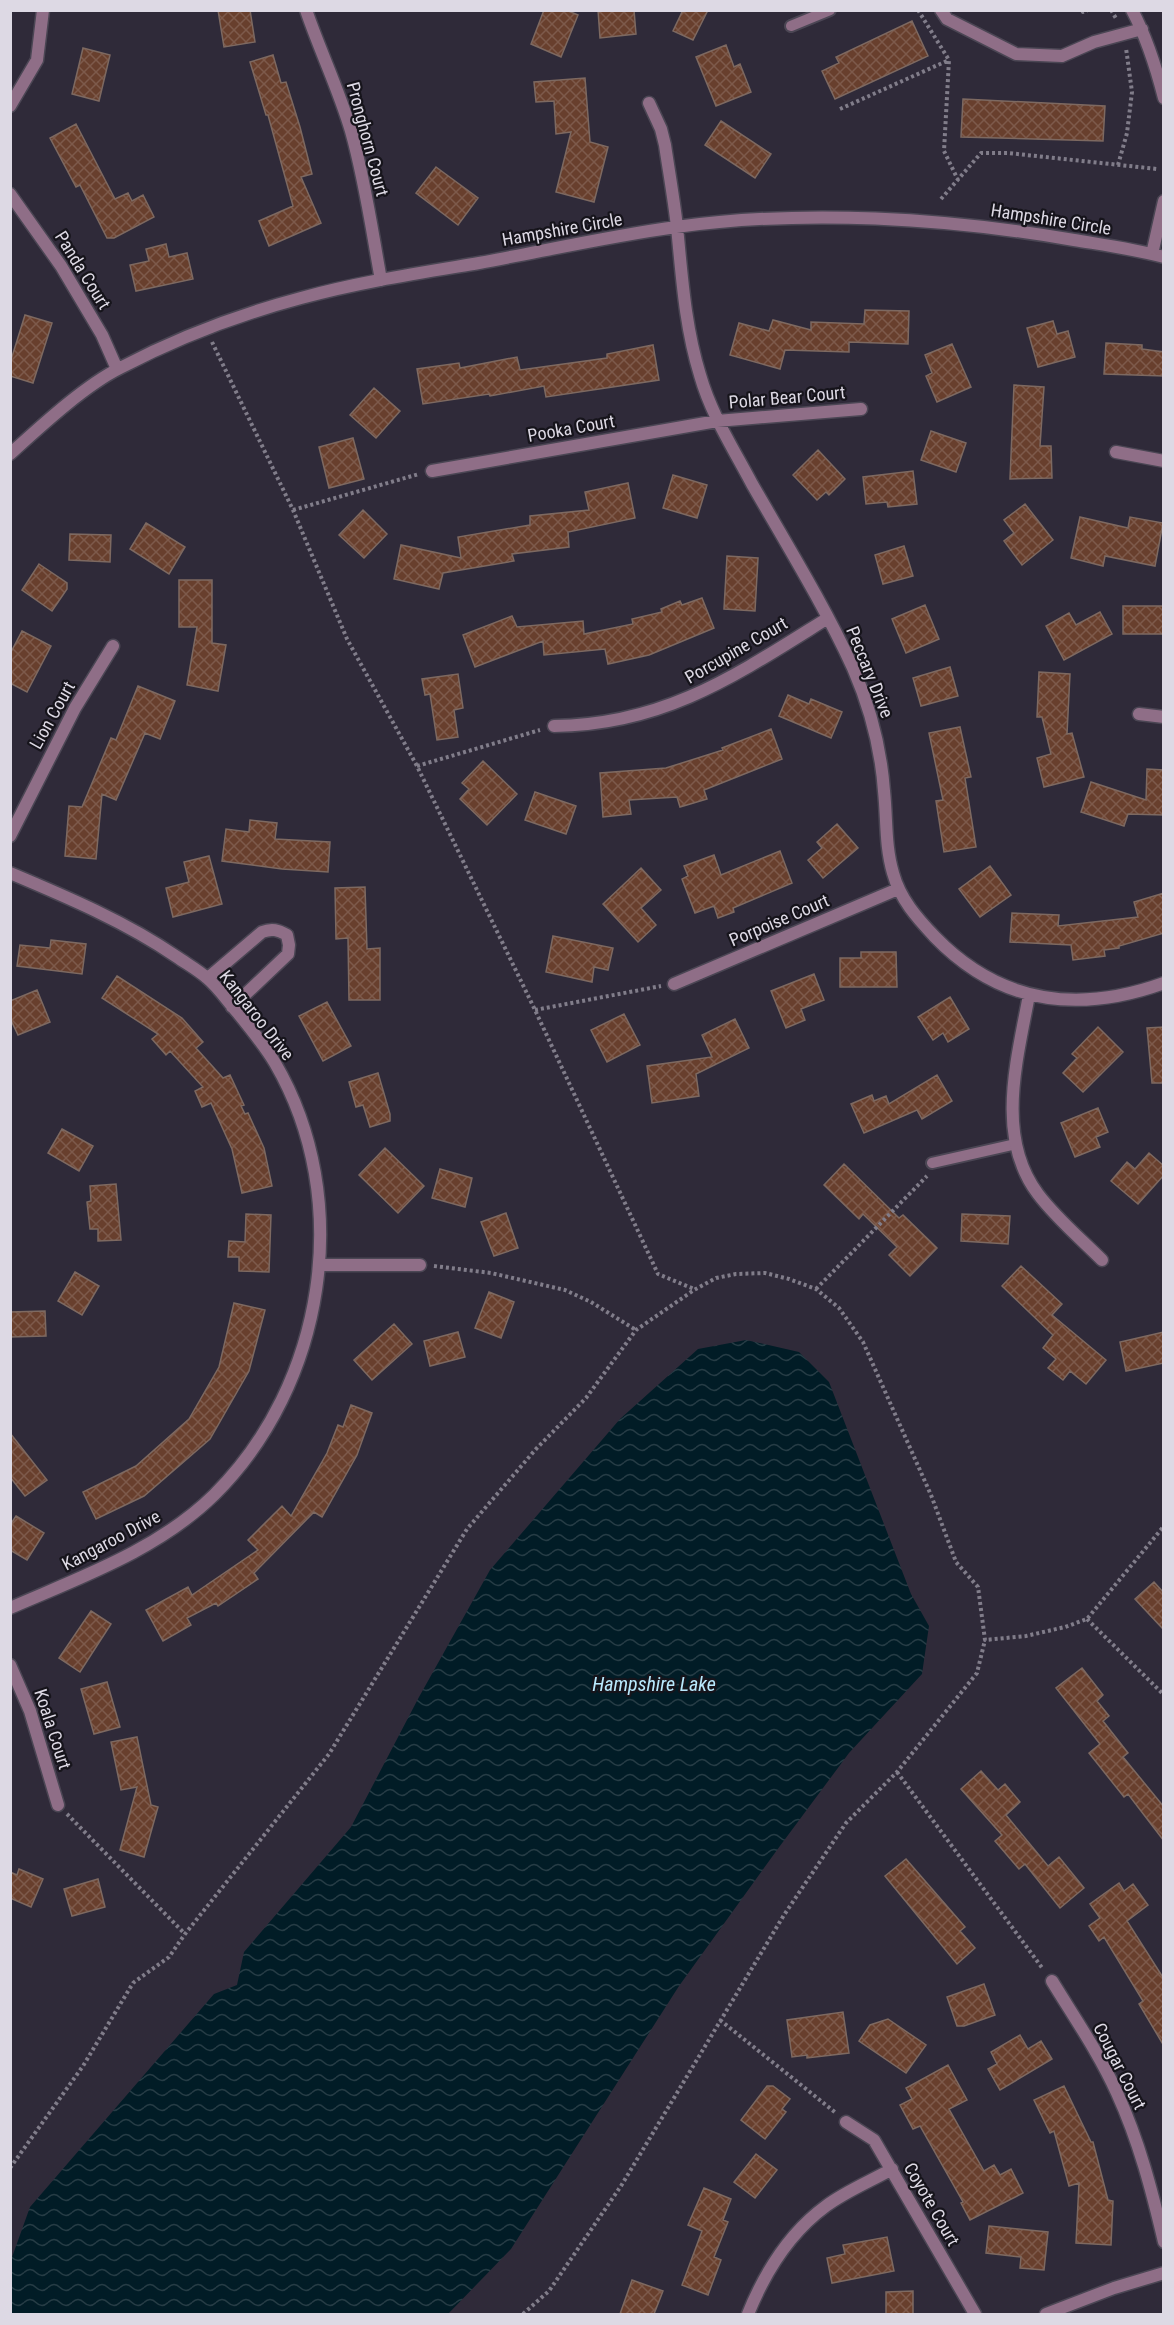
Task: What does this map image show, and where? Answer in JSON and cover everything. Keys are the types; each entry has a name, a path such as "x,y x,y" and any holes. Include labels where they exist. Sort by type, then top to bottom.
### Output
{"street":[{"path":"10,106 37,60 44,10"},
{"name":"Pronghorn Court","path":"306,10 337,87 354,143 381,280"},
{"path":"941,10 947,19 1016,54 1062,56 1094,42 1142,29"},
{"path":"1132,10 1142,29 1164,98"},
{"path":"649,103 663,137 677,227"},
{"name":"Panda Court","path":"10,194 61,266 102,334 117,369"},
{"path":"1158,255 1164,201"},
{"name":"Hampshire Circle","path":"10,454 72,402 117,369 206,331 300,298 381,280 677,227 778,219 925,220 1013,229 1158,255"},
{"name":"Peccary Drive","path":"677,227 681,277 691,338 700,375 717,421 828,618 860,686 875,734 884,788 888,857 898,889 918,919 967,965 988,978 1029,995 1065,1000 1099,999 1136,992 1164,983"},
{"name":"Polar Bear Court","path":"717,421 861,409"},
{"name":"Pooka Court","path":"432,471 717,421"},
{"path":"1116,452 1164,460"},
{"name":"Porcupine Court","path":"554,726 583,726 677,703 735,676 828,618"},
{"name":"Lion Court","path":"10,836 75,708 113,646"},
{"path":"1139,714 1164,717"},
{"name":"Kangaroo Drive","path":"10,873 131,929 163,947 208,978 232,1007 275,1062 305,1129 319,1205 320,1265 313,1310 298,1362 287,1390 257,1443 226,1482 195,1510 154,1540 79,1580 10,1608"},
{"name":"Porpoise Court","path":"674,984 898,889"},
{"path":"208,978 262,932 269,929 278,930 287,935 288,954 232,1007"},
{"path":"1029,995 1014,1078 1013,1124 1020,1162 1037,1193 1102,1260"},
{"path":"320,1265 420,1265"},
{"name":"Koala Court","path":"10,1665 30,1711 58,1805"},
{"name":"Cougar Court","path":"1052,1981 1092,2045 1117,2091 1137,2140 1164,2242"},
{"name":"Coyote Court","path":"846,2121 874,2140 975,2314"},
{"path":"748,2314 768,2271 802,2225 828,2205 892,2169"},
{"path":"1046,2314 1114,2288 1164,2273"}],"lane":[{"path":"791,26 830,10"},
{"path":"932,1163 1016,1144"}],"path":[{"path":"918,10 949,60 944,150 958,180"},
{"path":"1082,10 1083,12 1088,10"},
{"path":"1111,10 1118,21"},
{"path":"1118,165 1127,133 1132,92 1125,45"},
{"path":"840,109 949,60"},
{"path":"941,199 981,153 1008,153 1156,169"},
{"path":"206,331 293,510 347,639 417,766 535,1010 658,1274 694,1290"},
{"path":"293,510 432,471"},
{"path":"417,766 554,726"},
{"path":"535,1010 674,984"},
{"path":"816,1289 927,1176 932,1163"},
{"path":"420,1265 491,1273 565,1290 591,1302 636,1330"},
{"path":"10,2168 83,2066 133,1983 169,1957 329,1754 467,1529 536,1449 586,1398 636,1330 694,1290 716,1278 736,1274 765,1274 816,1289 839,1308 863,1342 931,1495 956,1562 978,1587 985,1640 977,1672 897,1772 846,1823 784,1915 621,2186 549,2291 523,2314"},
{"path":"985,1640 1026,1636 1065,1627 1087,1619 1164,1526"},
{"path":"1087,1619 1164,1695"},
{"path":"897,1772 1052,1981"},
{"path":"58,1805 185,1934"},
{"path":"720,2020 846,2121"}],"water":[{"name":"Hampshire Lake","path":"746,1340 799,1352 829,1382 911,1594 929,1626 922,1674 849,1753 679,1986 511,2249 448,2314 11,2314 11,2260 30,2207 214,1994 237,1985 244,1952 351,1827 419,1697 490,1570 620,1419 698,1349"}],"building":[{"path":"218,10 250,10 255,42 224,47"},
{"path":"544,10 566,10 578,15 561,57 531,44"},
{"path":"598,10 634,10 636,34 600,38"},
{"path":"683,10 708,10 693,40 673,31"},
{"path":"912,21 928,56 835,99 822,71 839,63 836,57"},
{"path":"726,45 734,67 740,64 751,92 716,106 696,57"},
{"path":"83,48 110,55 99,101 72,94"},
{"path":"273,55 281,83 286,82 312,174 301,177 321,223 269,246 259,221 293,206 268,115 266,115 250,62"},
{"path":"585,78 590,142 608,147 594,202 556,192 571,132 556,134 554,101 536,102 534,82"},
{"path":"963,99 1105,106 1103,141 961,137"},
{"path":"721,121 771,154 755,178 705,145"},
{"path":"76,124 115,199 128,193 132,201 143,195 154,217 114,238 107,238 80,185 76,187 50,138"},
{"path":"436,167 478,198 458,225 416,193"},
{"path":"166,244 169,257 187,253 193,279 136,291 130,265 149,261 146,249"},
{"path":"865,310 909,311 908,344 849,342 849,352 785,350 780,369 730,355 739,323 769,331 773,320 811,330 811,322 864,324"},
{"path":"25,315 52,323 33,383 10,376 10,363"},
{"path":"1053,321 1057,334 1068,331 1075,357 1038,367 1027,328"},
{"path":"1106,343 1142,345 1142,349 1164,352 1164,376 1104,374"},
{"path":"952,344 971,387 937,402 926,376 932,373 925,355"},
{"path":"653,345 659,380 546,397 544,386 490,396 489,394 423,404 417,369 459,363 460,368 517,357 520,370 607,358 607,354"},
{"path":"1014,385 1044,387 1040,446 1051,446 1052,478 1010,479"},
{"path":"374,388 400,411 376,438 350,415"},
{"path":"931,431 966,443 956,472 921,460"},
{"path":"353,438 364,479 329,488 319,447"},
{"path":"818,450 845,479 829,495 826,492 817,500 793,475"},
{"path":"913,471 917,504 888,507 887,502 866,504 863,477"},
{"path":"673,475 707,485 697,518 663,508"},
{"path":"628,483 635,518 568,532 569,547 512,554 514,561 443,573 439,589 394,579 401,545 461,558 458,537 530,525 530,516 589,510 585,492"},
{"path":"1025,504 1053,540 1022,565 1004,541 1014,533 1004,520"},
{"path":"363,510 387,534 364,558 339,535"},
{"path":"1080,517 1128,528 1130,517 1163,523 1155,566 1105,556 1103,566 1071,558"},
{"path":"146,523 185,547 169,574 130,549"},
{"path":"70,534 111,535 110,562 69,560"},
{"path":"904,546 913,576 883,584 875,555"},
{"path":"727,556 758,558 755,611 724,609"},
{"path":"39,564 67,583 67,589 52,611 22,590"},
{"path":"179,580 212,580 212,643 226,645 218,691 187,685 197,627 179,627"},
{"path":"702,598 714,628 649,655 608,664 605,649 544,655 543,641 475,667 463,635 512,616 517,627 583,621 584,634 633,624 632,619 662,612 661,609 680,601 682,605"},
{"path":"925,605 939,639 906,653 892,619"},
{"path":"1123,606 1164,606 1164,634 1123,634"},
{"path":"1100,612 1112,634 1064,660 1046,626 1069,613 1076,625"},
{"path":"22,631 51,646 27,692 10,683 10,654"},
{"path":"950,667 958,696 921,706 913,678"},
{"path":"1039,672 1070,674 1067,734 1072,733 1084,777 1044,787 1037,758 1051,754 1042,717 1037,717"},
{"path":"458,674 463,708 454,710 458,737 437,740 430,694 425,695 422,679"},
{"path":"138,686 175,701 160,739 145,733 116,800 102,794 96,859 65,856 69,806 82,807 111,738 116,740"},
{"path":"788,695 809,704 811,699 842,712 831,738 779,716"},
{"path":"960,727 971,777 965,778 976,847 944,852 936,801 943,800 929,733"},
{"path":"771,729 782,759 704,790 707,799 680,807 677,797 629,800 631,814 603,817 600,773 666,768 723,750 722,748"},
{"path":"483,761 517,794 487,825 460,799 469,789 462,783"},
{"path":"1147,769 1164,770 1164,815 1128,814 1124,826 1081,812 1091,782 1146,800"},
{"path":"535,792 576,806 566,834 525,820"},
{"path":"250,820 277,823 275,839 330,842 328,872 222,861 226,829 249,832"},
{"path":"837,824 858,848 823,878 808,860 822,848 817,842"},
{"path":"780,851 792,883 733,908 734,912 718,918 714,906 695,913 682,879 688,876 684,866 714,855 721,875"},
{"path":"209,856 222,904 173,917 166,888 189,882 184,862"},
{"path":"990,866 1011,895 980,917 959,889"},
{"path":"641,868 661,890 641,908 656,925 638,942 603,904"},
{"path":"365,887 367,949 380,948 380,1000 349,1000 348,938 336,939 335,888"},
{"path":"1164,893 1164,933 1119,946 1119,948 1104,950 1105,956 1073,960 1071,945 1010,942 1012,913 1059,915 1058,926 1138,917 1134,902"},
{"path":"553,936 613,948 608,970 594,967 592,982 546,972"},
{"path":"51,940 86,944 82,974 17,966 20,945 50,948"},
{"path":"861,952 896,952 897,987 840,987 840,958 861,958"},
{"path":"814,974 824,1000 801,1009 805,1020 786,1028 771,991"},
{"path":"117,976 182,1018 203,1042 196,1048 223,1078 230,1075 244,1105 241,1106 245,1114 248,1113 264,1148 272,1186 242,1193 232,1149 211,1103 202,1107 195,1091 203,1087 170,1051 166,1055 152,1039 158,1034 102,998"},
{"path":"37,990 50,1022 18,1035 10,1018 10,1001"},
{"path":"950,997 969,1029 948,1042 943,1033 933,1040 918,1017"},
{"path":"327,1002 351,1046 323,1061 299,1016"},
{"path":"624,1014 640,1045 607,1062 591,1030"},
{"path":"735,1019 749,1048 696,1074 699,1096 652,1103 647,1066 712,1057 702,1035"},
{"path":"1098,1027 1123,1052 1083,1092 1063,1073 1077,1058 1072,1054"},
{"path":"1164,1027 1164,1083 1152,1083 1147,1028"},
{"path":"378,1073 390,1121 370,1127 363,1105 356,1107 349,1082"},
{"path":"937,1075 952,1101 922,1119 917,1110 864,1133 851,1104 872,1095 874,1101 886,1096 889,1104"},
{"path":"1098,1108 1108,1132 1096,1137 1100,1147 1075,1157 1061,1123"},
{"path":"62,1129 93,1146 79,1171 48,1153"},
{"path":"385,1148 424,1186 398,1213 359,1175"},
{"path":"1149,1153 1164,1166 1164,1175 1138,1204 1111,1181 1127,1162 1135,1169"},
{"path":"844,1164 899,1218 903,1215 937,1248 910,1276 889,1255 897,1247 863,1214 859,1219 824,1185"},
{"path":"440,1169 472,1178 465,1207 432,1198"},
{"path":"116,1184 121,1240 98,1241 98,1229 90,1229 87,1202 91,1201 90,1186"},
{"path":"506,1213 518,1248 494,1256 481,1222"},
{"path":"246,1214 271,1215 269,1272 239,1271 239,1257 228,1257 229,1241 245,1242"},
{"path":"962,1214 1010,1216 1008,1244 961,1241"},
{"path":"1021,1266 1062,1304 1052,1315 1106,1360 1086,1384 1070,1371 1063,1380 1048,1368 1056,1359 1043,1348 1053,1335 1002,1286"},
{"path":"75,1272 99,1286 82,1315 58,1301"},
{"path":"489,1292 514,1302 501,1338 475,1328"},
{"path":"234,1303 265,1310 249,1371 210,1439 144,1496 96,1519 83,1492 136,1466 189,1419 219,1367"},
{"path":"45,1311 46,1336 10,1337 10,1312"},
{"path":"394,1324 412,1344 372,1380 354,1360"},
{"path":"458,1332 465,1357 430,1366 424,1341"},
{"path":"1164,1332 1164,1363 1126,1371 1120,1342"},
{"path":"351,1405 372,1413 357,1455 322,1517 314,1512 254,1573 258,1579 218,1606 216,1603 187,1618 191,1625 163,1641 146,1610 188,1587 192,1595 258,1550 248,1540 282,1506 291,1516 327,1453 338,1425 343,1427"},
{"path":"10,1433 47,1480 25,1496 10,1477"},
{"path":"16,1516 44,1533 27,1560 10,1550 10,1525"},
{"path":"1154,1582 1164,1593 1164,1630 1135,1599"},
{"path":"91,1611 111,1624 80,1672 59,1658"},
{"path":"1082,1668 1103,1695 1097,1701 1109,1716 1103,1721 1128,1753 1123,1757 1164,1807 1164,1841 1128,1794 1124,1797 1089,1753 1100,1744 1056,1688"},
{"path":"107,1682 120,1727 94,1734 81,1689"},
{"path":"137,1737 151,1805 158,1807 144,1857 120,1850 137,1787 121,1790 111,1742"},
{"path":"981,1771 998,1790 1005,1784 1020,1802 1006,1815 1048,1866 1059,1857 1084,1888 1060,1908 1025,1864 1019,1869 995,1841 1002,1835 961,1789"},
{"path":"906,1859 965,1927 960,1931 975,1948 957,1964 885,1876"},
{"path":"19,1869 43,1879 31,1907 10,1898 10,1872 17,1875"},
{"path":"98,1879 105,1907 72,1916 64,1889"},
{"path":"1119,1883 1124,1891 1133,1884 1148,1905 1127,1921 1164,1979 1164,2046 1139,2004 1143,2001 1104,1937 1099,1941 1089,1926 1100,1918 1090,1904"},
{"path":"984,1984 995,2015 964,2026 957,2026 947,1997"},
{"path":"843,2012 849,2053 807,2058 807,2055 792,2057 787,2020"},
{"path":"888,2019 926,2045 906,2073 859,2041 870,2025"},
{"path":"1020,2035 1028,2049 1041,2041 1052,2059 1000,2090 988,2069 997,2064 991,2052"},
{"path":"948,2065 967,2100 949,2109 984,2171 994,2165 1000,2175 1011,2169 1023,2193 970,2220 961,2203 963,2202 920,2126 913,2129 900,2105 912,2099 906,2088"},
{"path":"767,2086 773,2086 790,2099 782,2109 786,2112 765,2139 741,2120"},
{"path":"1064,2086 1093,2142 1108,2200 1113,2201 1111,2245 1076,2243 1079,2183 1069,2186 1054,2131 1050,2133 1034,2100"},
{"path":"756,2154 777,2170 755,2198 734,2182"},
{"path":"704,2188 731,2199 723,2220 728,2222 714,2257 721,2260 708,2295 682,2285 702,2231 688,2225"},
{"path":"989,2226 1048,2232 1044,2270 1020,2268 1021,2257 986,2253"},
{"path":"887,2237 894,2271 832,2283 827,2258 845,2254 843,2245"},
{"path":"632,2280 663,2291 654,2314 620,2314"},
{"path":"913,2291 913,2314 886,2314 886,2292"}]}
